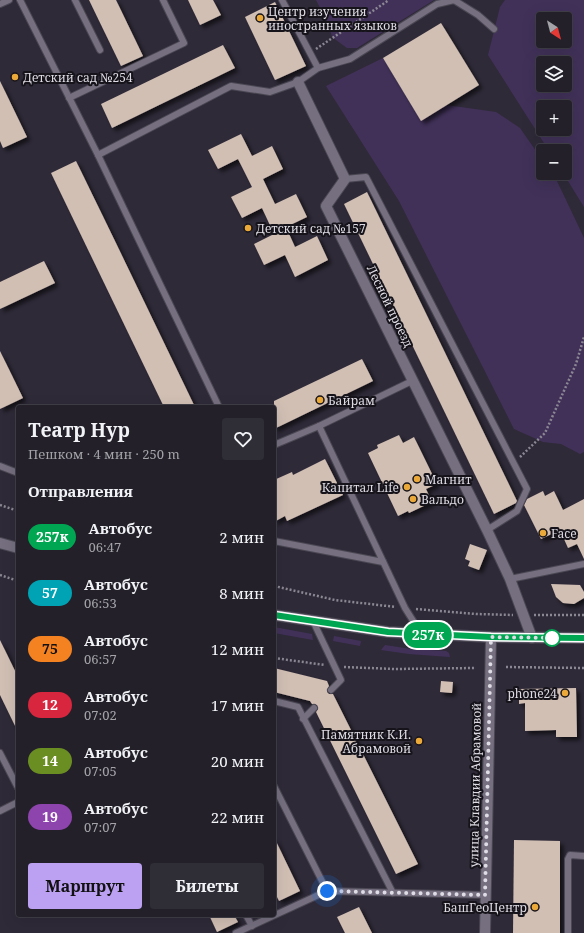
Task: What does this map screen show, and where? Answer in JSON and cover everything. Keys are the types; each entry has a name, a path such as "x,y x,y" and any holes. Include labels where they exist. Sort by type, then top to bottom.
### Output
{"street":[{"path":"298,82 345,179"},
{"name":"Лесной проезд","path":"345,179 326,206 487,530 510,579 532,638"},
{"path":"0,542 16,547"},
{"path":"276,615 388,632 422,635 584,638"},
{"name":"улица Клавдии Абрамовой","path":"485,933 491,637"}],"lane":[{"path":"0,4 9,0"},
{"path":"20,0 98,155 218,405"},
{"path":"75,0 100,50"},
{"path":"69,98 184,43 163,0"},
{"path":"282,0 318,68"},
{"path":"98,155 231,86 270,92 298,82 318,68 350,59 438,4 454,0 478,15 494,30"},
{"path":"345,179 366,177 527,489 517,512 487,530"},
{"path":"276,444 319,426 412,380"},
{"path":"319,426 405,608 422,635"},
{"path":"0,466 16,472"},
{"path":"276,541 383,562"},
{"path":"510,579 584,564"},
{"path":"313,621 341,680 331,690"},
{"path":"276,702 298,707 392,893"},
{"path":"303,718 314,708"},
{"path":"0,753 16,784"},
{"path":"276,790 327,891"},
{"path":"0,811 16,803"},
{"path":"568,933 568,859 570,855 584,856"},
{"path":"276,915 327,891 485,895"},
{"path":"247,917 252,926"},
{"path":"236,933 271,917"}],"path":[{"path":"310,53 389,0"},
{"path":"513,463 545,433 576,364 584,337"},
{"path":"0,505 16,510"},
{"path":"0,575 16,580"},
{"path":"276,586 336,600 444,612"},
{"path":"276,658 334,666 394,669 476,668"},
{"path":"506,668 584,668"}],"shaded area":[{"path":"316,0 434,0 357,48 347,48 332,37 328,23"},
{"path":"505,0 584,0 584,207 567,180 572,180 572,144 545,144 539,136 572,136 572,100 536,100 536,131 488,55 500,7"},
{"path":"383,58 421,121 446,105 496,112 520,128 536,151 536,180 556,180 584,238 584,452 580,454 561,444 543,442 514,429 399,201 326,86"},
{"path":"276,627 312,634 313,640 276,633"},
{"path":"334,636 361,641 360,646 333,641"},
{"path":"385,645 411,649 446,651 449,653 450,657 381,650"}],"building":[{"path":"89,0 116,0 143,56 121,66"},
{"path":"188,0 213,0 221,15 200,25"},
{"path":"275,2 306,66 275,80 245,17"},
{"path":"441,23 479,85 421,121 383,58"},
{"path":"223,45 235,68 112,128 101,104"},
{"path":"0,81 27,137 3,148 0,141"},
{"path":"241,134 252,156 272,146 283,169 263,179 275,204 296,194 307,217 286,227 295,247 317,236 328,260 295,277 285,255 264,265 254,244 274,234 262,208 242,218 231,197 252,187 238,159 218,169 208,150"},
{"path":"76,161 194,405 163,405 51,173"},
{"path":"367,192 517,501 516,503 494,514 344,204"},
{"path":"44,261 55,283 0,309 0,282"},
{"path":"0,351 23,398 0,409"},
{"path":"362,359 373,381 276,428 276,405 274,405 274,401"},
{"path":"399,435 403,443 414,437 437,484 426,489 432,502 409,513 408,511 398,516 368,453 378,448 377,445"},
{"path":"325,459 343,495 287,521 285,516 276,521 276,479 292,472 293,475"},
{"path":"543,491 545,496 554,491 563,510 584,499 584,559 577,544 568,548 560,530 541,539 524,505 527,499"},
{"path":"470,544 487,550 479,570 468,566 470,561 465,559"},
{"path":"551,584 580,585 584,592 584,598 574,604 563,603 556,597"},
{"path":"0,640 16,673 16,728 0,695"},
{"path":"276,668 327,681 329,686 327,692 329,694 333,694 418,864 396,874 316,712 318,709 317,705 312,704 310,701 276,692"},
{"path":"441,681 453,682 452,693 440,692"},
{"path":"576,688 577,737 556,737 556,730 525,731 525,703 519,704 519,689"},
{"path":"514,840 560,841 560,933 513,933"},
{"path":"276,841 300,891 279,901 276,895"},
{"path":"359,907 372,933 345,933 337,917"},
{"path":"210,917 235,917 238,922 217,932"}],"bus line":[{"name":"257к","path":"276,615 388,632 422,635 584,638"}],"place":[{"name":"Центр изучения иностранных языков","path":"260,18"},
{"name":"Детский сад №254","path":"15,77"},
{"name":"Детский сад №157","path":"248,228"},
{"name":"Байрам","path":"320,400"},
{"name":"Магнит","path":"417,479"},
{"name":"Капитал Life","path":"407,487"},
{"name":"Вальдо","path":"413,499"},
{"name":"Face","path":"543,533"},
{"name":"phone24","path":"565,693"},
{"name":"Памятник К.И. Абрамовой","path":"419,741"},
{"name":"БашГеоЦентр","path":"535,907"}],"route":[{"path":"327,891 485,895 491,637 552,638"}]}
